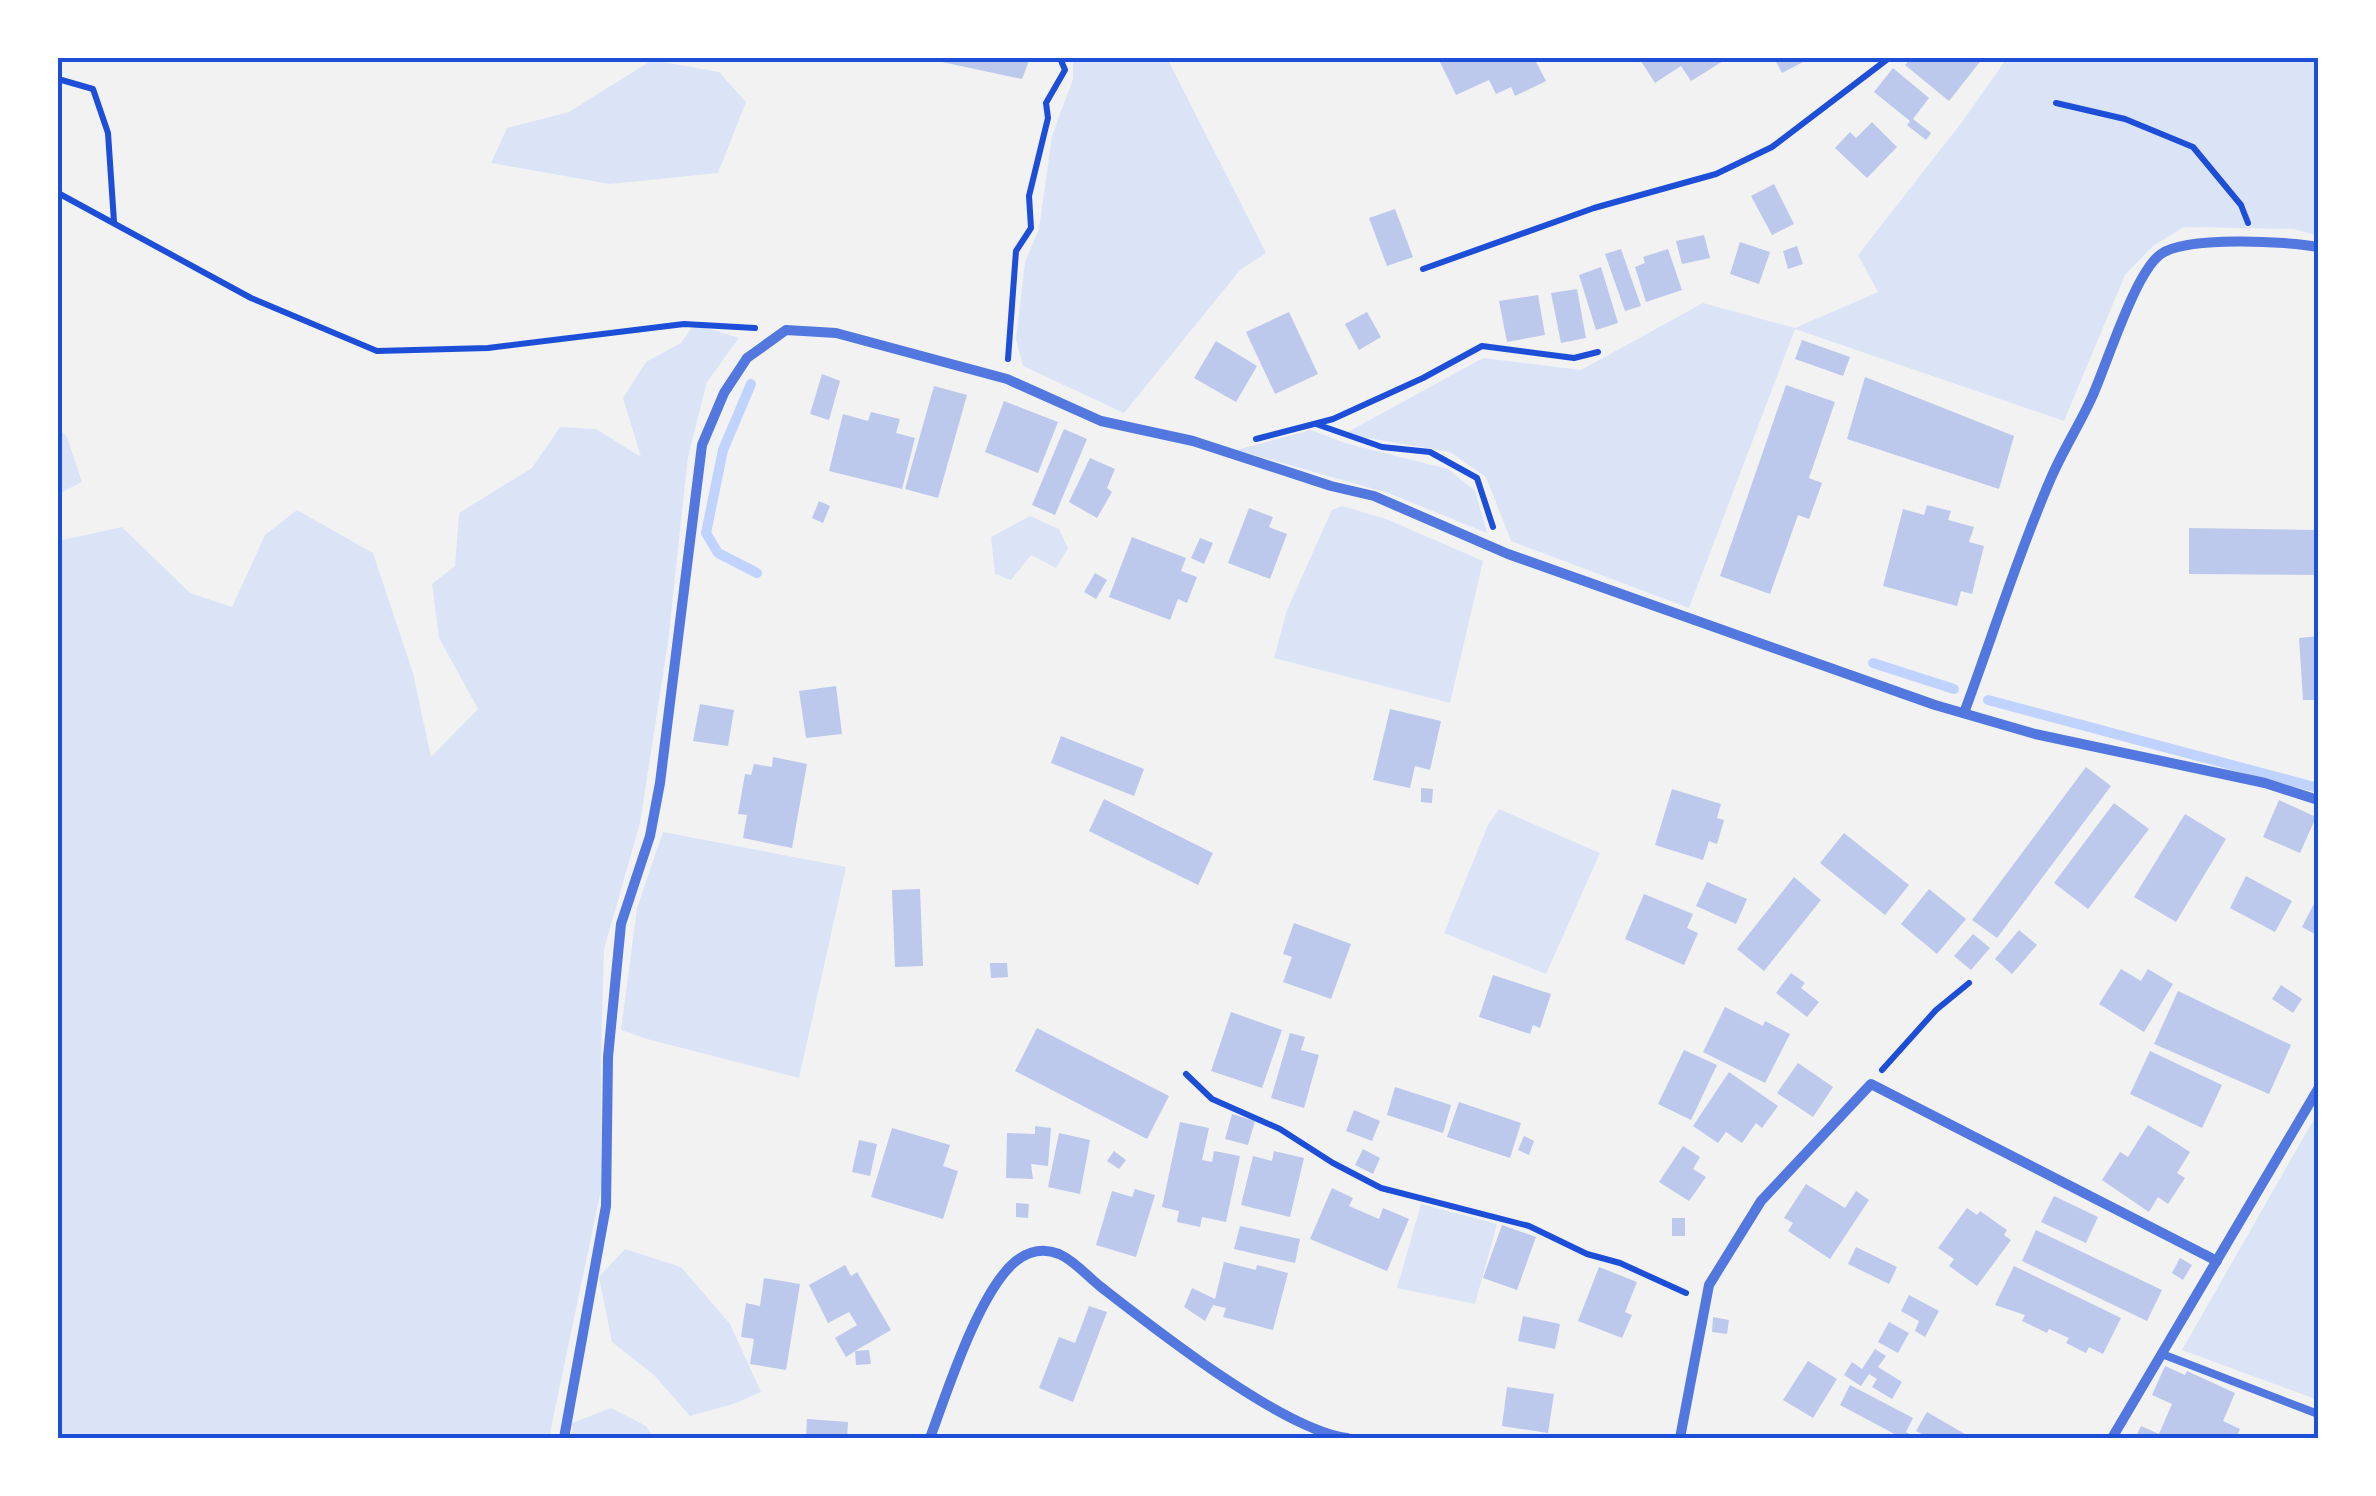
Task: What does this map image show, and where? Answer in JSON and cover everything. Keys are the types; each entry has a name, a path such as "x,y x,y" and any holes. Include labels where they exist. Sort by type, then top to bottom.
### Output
{"street":[{"path":"1964,713 2051,478 2092,398 2137,289 2152,263 2163,252 2185,245 2318,247"},
{"path":"564,1438 606,1206 608,1057 621,924 650,836 660,783 702,445 724,393 747,358 786,330 836,333 1007,379 1101,421 1216,449 1374,496 1501,550 1800,659 1964,713 2034,734 2265,783 2318,800"},
{"path":"1680,1438 1710,1285 1762,1201 1871,1084 2216,1262"},
{"path":"2112,1438 2318,1089"},
{"path":"930,1438 993,1289 1019,1258 1046,1250 1069,1260 1240,1388 1295,1420 1348,1438"}],"lane":[{"path":"2162,1354 2318,1414"}],"path":[{"path":"1007,379 1016,252 1031,228 1029,196 1048,118 1046,103 1065,70 1060,58"},
{"path":"1423,269 1594,208 1716,174 1772,147 1888,58"},
{"path":"58,78 93,89 108,133 114,222"},
{"path":"2056,103 2125,119 2193,147 2241,205 2257,244"},
{"path":"58,192 252,298 377,352 488,348 684,324 786,330"},
{"path":"1216,449 1334,419 1482,346 1574,358 1598,352"},
{"path":"1315,424 1382,447 1430,452 1476,478 1501,550"},
{"path":"1871,1084 1901,1045 1969,983"},
{"path":"1186,1074 1212,1099 1280,1129 1332,1164 1381,1188 1529,1226 1705,1301"}],"shaded area":[{"path":"1073,58 1167,58 1266,253 1240,270 1124,413 1023,366 1016,339 1025,262 1039,229 1052,136 1073,79"},
{"path":"2007,58 2318,58 2318,236 2294,229 2184,227 2153,246 2125,275 2064,421 1795,329 1689,608 1511,541 1486,477 1450,452 1344,434 1483,358 1581,370 1703,303 1795,328 1878,292 1858,255"},
{"path":"652,60 719,72 746,102 718,173 610,184 491,163 507,128 569,112"},
{"path":"694,324 739,338 707,382 688,457 668,642 640,823 604,949 602,1185 549,1438 58,1438 58,541 122,527 190,593 232,607 265,535 297,510 373,553 413,673 431,757 478,709 439,638 432,584 455,566 459,513 532,468 560,427 596,429 641,457 623,398 646,362 681,343"},
{"path":"58,428 67,437 82,482 58,494"},
{"path":"1311,430 1345,443 1448,469 1475,491 1487,533 1388,493 1236,450"},
{"path":"1342,506 1386,519 1483,561 1450,703 1274,658 1287,610 1332,510"},
{"path":"1030,516 1059,529 1068,548 1056,568 1031,555 1011,580 995,574 991,537"},
{"path":"1499,809 1600,853 1546,974 1444,933 1488,825"},
{"path":"663,832 846,867 799,1078 621,1030 637,908"},
{"path":"2318,1112 2318,1400 2182,1350"},
{"path":"1421,1204 1497,1224 1475,1304 1397,1288"},
{"path":"625,1249 681,1267 730,1324 761,1392 690,1416 654,1375 612,1342 599,1277"},
{"path":"611,1408 646,1426 654,1438 573,1438 572,1423"}],"building":[{"path":"944,58 1030,58 1022,79 942,62"},
{"path":"1438,58 1534,58 1546,81 1515,96 1511,87 1496,94 1489,80 1456,95"},
{"path":"1639,58 1728,58 1691,81 1681,66 1655,83"},
{"path":"1774,58 1806,58 1807,60 1782,73"},
{"path":"1911,58 1983,58 1949,101 1905,65"},
{"path":"1893,68 1929,98 1913,119 1931,133 1926,140 1907,125 1910,121 1874,92"},
{"path":"1872,122 1897,147 1867,178 1835,148 1850,132 1856,138"},
{"path":"1774,184 1794,224 1772,235 1751,196"},
{"path":"1395,209 1413,257 1387,266 1369,218"},
{"path":"1704,235 1710,258 1682,264 1676,241"},
{"path":"1740,242 1770,252 1759,284 1730,274"},
{"path":"1797,246 1803,264 1788,269 1783,251"},
{"path":"1621,249 1641,306 1625,311 1605,254"},
{"path":"1668,249 1682,290 1646,302 1635,267 1645,263 1643,257"},
{"path":"1601,267 1618,323 1596,330 1579,275"},
{"path":"1577,289 1586,338 1561,343 1551,293"},
{"path":"1538,295 1545,335 1507,342 1499,301"},
{"path":"1289,312 1318,374 1275,394 1246,332"},
{"path":"1367,312 1381,337 1359,350 1345,324"},
{"path":"1802,340 1850,357 1843,376 1795,359"},
{"path":"1216,341 1257,366 1236,402 1194,378"},
{"path":"822,374 840,381 829,420 810,414"},
{"path":"1865,377 2014,436 1999,489 1847,439"},
{"path":"1786,385 1835,402 1809,478 1822,483 1809,519 1798,515 1770,594 1720,576"},
{"path":"934,386 967,395 938,498 905,489"},
{"path":"1004,401 1058,422 1038,473 985,452"},
{"path":"871,412 900,419 896,433 915,438 902,489 829,471 843,414 868,421"},
{"path":"1064,429 1087,439 1055,515 1032,505"},
{"path":"1090,458 1115,469 1107,488 1112,492 1097,518 1069,502"},
{"path":"819,501 830,506 823,523 812,518"},
{"path":"1927,505 1951,511 1948,520 1974,527 1969,542 1984,546 1972,594 1961,591 1957,606 1883,586 1903,509 1924,515"},
{"path":"1249,508 1273,517 1269,527 1287,534 1270,579 1228,563"},
{"path":"2189,528 2318,530 2317,575 2189,574"},
{"path":"1132,537 1186,558 1181,571 1197,577 1187,603 1178,599 1170,620 1109,597"},
{"path":"1200,538 1213,543 1204,564 1191,558"},
{"path":"1095,573 1107,580 1096,599 1084,592"},
{"path":"2318,636 2318,700 2303,700 2299,638"},
{"path":"836,686 842,734 806,738 799,691"},
{"path":"700,704 734,710 728,746 693,741"},
{"path":"1390,709 1441,721 1430,770 1415,766 1410,788 1373,780"},
{"path":"1061,736 1144,769 1134,796 1051,763"},
{"path":"773,757 807,764 792,848 743,838 747,815 738,814 745,774 751,775 754,764 772,767"},
{"path":"2086,767 2111,786 1997,938 1972,920"},
{"path":"1421,788 1433,789 1432,803 1421,802"},
{"path":"1672,789 1721,804 1717,818 1724,820 1717,844 1709,841 1703,860 1655,845"},
{"path":"1104,799 1213,853 1198,885 1089,831"},
{"path":"2279,800 2316,817 2300,853 2263,837"},
{"path":"2114,803 2149,829 2088,909 2054,883"},
{"path":"2185,814 2226,839 2176,922 2134,897"},
{"path":"1844,833 1909,885 1885,915 1820,863"},
{"path":"2246,876 2292,901 2275,932 2230,908"},
{"path":"1794,877 1821,900 1764,971 1737,949"},
{"path":"1707,882 1747,899 1736,924 1696,906"},
{"path":"920,889 923,966 895,967 892,890"},
{"path":"1929,889 1966,919 1937,954 1901,924"},
{"path":"1644,894 1693,914 1687,928 1698,933 1684,965 1625,939"},
{"path":"2318,896 2318,936 2302,927"},
{"path":"1294,923 1351,944 1331,999 1283,982 1292,957 1283,954"},
{"path":"2019,930 2037,945 2012,974 1995,959"},
{"path":"1973,934 1990,948 1971,970 1954,956"},
{"path":"990,963 1007,963 1008,977 991,978"},
{"path":"2121,969 2141,981 2148,969 2173,984 2144,1032 2099,1004"},
{"path":"1791,973 1805,983 1801,988 1819,1002 1807,1017 1776,993"},
{"path":"1493,975 1551,994 1540,1028 1533,1025 1530,1034 1479,1017"},
{"path":"2281,985 2302,999 2293,1013 2272,999"},
{"path":"2178,991 2291,1045 2269,1094 2154,1044"},
{"path":"1725,1007 1790,1034 1765,1083 1703,1052"},
{"path":"1231,1012 1282,1030 1262,1088 1211,1071"},
{"path":"1037,1028 1169,1096 1147,1139 1015,1071"},
{"path":"1290,1033 1305,1037 1301,1050 1319,1055 1304,1108 1271,1098"},
{"path":"1684,1050 1717,1065 1691,1120 1658,1104"},
{"path":"2150,1051 2222,1085 2202,1128 2130,1094"},
{"path":"1798,1063 1833,1087 1813,1117 1777,1093"},
{"path":"1729,1072 1778,1106 1762,1128 1756,1123 1742,1143 1726,1132 1718,1143 1693,1126"},
{"path":"1395,1087 1451,1105 1443,1133 1387,1115"},
{"path":"1459,1102 1521,1123 1510,1158 1447,1137"},
{"path":"1354,1110 1380,1121 1372,1141 1346,1131"},
{"path":"1232,1114 1255,1121 1248,1145 1225,1139"},
{"path":"1180,1122 1209,1128 1202,1160 1212,1162 1214,1151 1240,1156 1226,1222 1202,1217 1200,1227 1177,1222 1179,1211 1162,1207"},
{"path":"2148,1125 2190,1152 2177,1173 2185,1178 2168,1204 2158,1197 2149,1212 2102,1180 2120,1152 2128,1157"},
{"path":"1035,1126 1051,1128 1048,1166 1031,1164 1033,1179 1006,1178 1007,1133 1035,1134"},
{"path":"892,1128 950,1145 943,1166 958,1171 943,1219 871,1197"},
{"path":"1059,1133 1090,1140 1080,1194 1048,1187"},
{"path":"1524,1136 1534,1141 1529,1155 1518,1150"},
{"path":"859,1140 877,1144 870,1176 852,1172"},
{"path":"1683,1146 1700,1157 1693,1169 1706,1177 1689,1201 1659,1182"},
{"path":"1363,1149 1380,1158 1373,1174 1355,1165"},
{"path":"1114,1151 1126,1160 1119,1169 1107,1161"},
{"path":"1274,1151 1304,1158 1290,1217 1241,1205 1253,1156 1272,1161"},
{"path":"1806,1184 1845,1208 1856,1191 1869,1200 1830,1259 1788,1231 1793,1223 1784,1218"},
{"path":"1332,1188 1353,1198 1349,1206 1379,1219 1383,1208 1409,1219 1387,1271 1310,1239"},
{"path":"1135,1189 1155,1195 1136,1257 1096,1245 1112,1191 1132,1197"},
{"path":"2054,1196 2098,1217 2086,1243 2041,1222"},
{"path":"1016,1203 1029,1204 1028,1218 1016,1217"},
{"path":"1967,1208 1977,1215 1980,1211 2007,1230 2004,1235 2011,1240 1977,1286 1949,1266 1954,1259 1938,1248"},
{"path":"1672,1218 1685,1218 1685,1236 1672,1236"},
{"path":"1502,1225 1536,1237 1517,1290 1483,1278"},
{"path":"1240,1226 1300,1239 1295,1263 1234,1249"},
{"path":"2036,1230 2162,1290 2147,1321 2022,1261"},
{"path":"1856,1247 1897,1267 1889,1284 1848,1264"},
{"path":"2180,1258 2192,1265 2183,1280 2172,1273"},
{"path":"1224,1262 1288,1273 1273,1330 1223,1317 1226,1308 1213,1305 1205,1321 1184,1307 1192,1288 1215,1299"},
{"path":"845,1265 851,1276 857,1272 891,1330 846,1357 835,1338 857,1325 849,1312 828,1323 809,1285"},
{"path":"2014,1266 2121,1318 2103,1354 2089,1347 2086,1353 2066,1343 2069,1338 2049,1329 2047,1333 2022,1321 2025,1315 1995,1305"},
{"path":"1599,1267 1637,1282 1625,1312 1632,1315 1622,1338 1578,1321"},
{"path":"764,1278 800,1284 786,1370 750,1364 754,1339 741,1337 746,1303 760,1306"},
{"path":"1909,1295 1939,1311 1925,1337 1915,1331 1919,1321 1901,1311"},
{"path":"1089,1306 1107,1312 1073,1402 1039,1388 1059,1337 1075,1343"},
{"path":"1523,1316 1560,1324 1555,1349 1518,1341"},
{"path":"1713,1317 1729,1320 1727,1334 1712,1332"},
{"path":"1889,1322 1909,1333 1898,1353 1878,1342"},
{"path":"1875,1349 1886,1356 1878,1367 1902,1382 1892,1399 1872,1387 1877,1379 1869,1374 1861,1386 1844,1375 1852,1362 1862,1369"},
{"path":"869,1350 871,1364 856,1365 855,1351"},
{"path":"1808,1361 1837,1379 1813,1418 1783,1400"},
{"path":"2165,1366 2185,1375 2187,1371 2235,1393 2223,1421 2240,1429 2236,1438 2135,1438 2141,1426 2159,1434 2172,1404 2152,1395"},
{"path":"1850,1385 1913,1418 1906,1432 1917,1438 1902,1438 1840,1405"},
{"path":"1507,1387 1554,1394 1548,1433 1502,1426"},
{"path":"1927,1412 1965,1434 1962,1438 1930,1438 1916,1431"},
{"path":"807,1419 848,1422 847,1438 806,1438"}],"waterway":[{"path":"751,384 723,450 706,533 718,553 757,573"},
{"path":"1873,663 1954,689"},
{"path":"1988,700 2318,788"}]}
